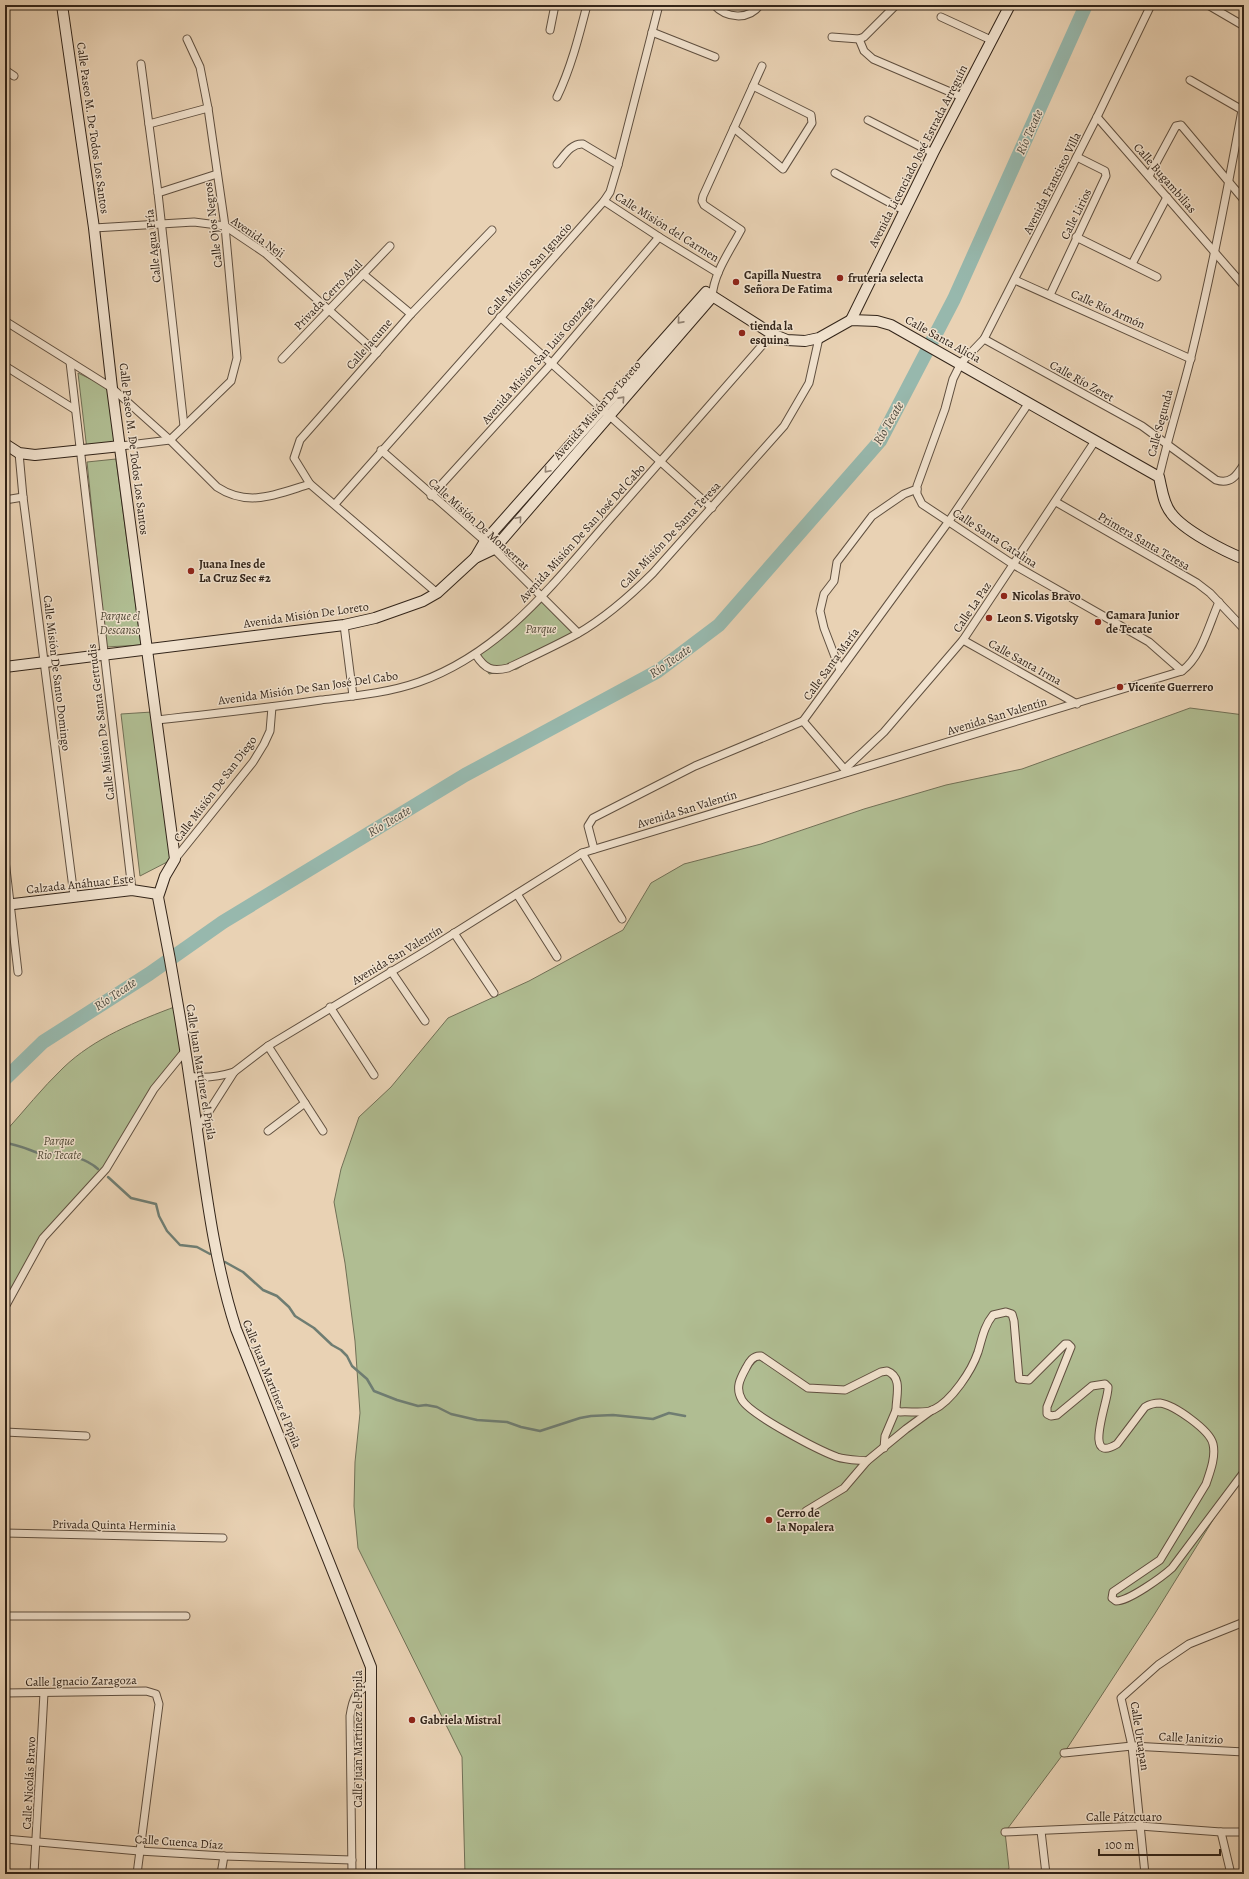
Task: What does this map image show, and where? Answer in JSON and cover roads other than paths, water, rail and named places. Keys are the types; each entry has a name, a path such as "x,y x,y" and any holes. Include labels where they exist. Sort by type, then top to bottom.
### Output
{"main road":[{"name":"Calle Paseo M. De Todos Los Santos","path":"62,5 94,228 112,388 121,446 175,859"},
{"name":"Avenida Licenciado José Estrada Arreguín","path":"851,320 933,153 1010,5"},
{"path":"711,291 772,334 786,340 796,342 819,338 851,320"},
{"name":"Avenida Misión De Loreto","path":"5,667 105,655 147,648 344,625 408,608 437,593 475,558 485,541 606,411 711,291"},
{"name":"Calle Santa Alicia","path":"851,320 877,321 892,325 1159,478"},
{"name":"Avenida Misión De Loreto","path":"494,549 606,411"},
{"path":"5,444 19,453 45,455 121,446"},
{"name":"Calle Segunda","path":"1159,478 1163,498 1170,513 1181,524 1228,552 1244,559"},
{"path":"475,558 494,549"},
{"path":"158,894 165,876 175,859"},
{"name":"Calzada Anáhuac Este","path":"8,905 132,890 158,894"},
{"name":"Calle Juan Martínez el Pípila","path":"158,894 189,1076 210,1221 226,1299 256,1381 371,1667 371,1874"}],"street":[{"path":"550,30 555,5"},
{"path":"557,97 564,84 587,5"},
{"name":"Calle Misión San Ignacio","path":"334,504 604,201 610,192 659,5"},
{"path":"714,5 720,12 736,17 748,14 760,5"},
{"path":"832,37 858,39 864,37 896,5"},
{"name":"Avenida Francisco Villa","path":"960,363 984,339 1016,280 1151,5"},
{"path":"1208,5 1222,8 1244,26"},
{"path":"941,17 991,40"},
{"path":"652,32 715,57"},
{"name":"Calle Ojos Negros","path":"184,426 231,381 238,358 225,226 208,108 200,67 187,39"},
{"path":"858,39 864,51 873,59 962,96"},
{"name":"Calle Agua Fría","path":"141,64 150,124 184,426"},
{"path":"753,86 811,115 812,123 785,168 781,169 734,128 762,66"},
{"path":"5,70 14,76"},
{"path":"1190,80 1243,110 1228,183 1216,254"},
{"path":"150,124 208,108"},
{"name":"Calle Bugambilias","path":"1097,117 1244,286"},
{"path":"868,120 933,153"},
{"path":"1149,176 1176,126 1179,125 1244,200"},
{"name":"Avenida Misión De Loreto","path":"711,291 718,272 742,230 704,205 702,201 734,128"},
{"path":"557,164 573,146 583,144 618,165"},
{"name":"Calle Lirios","path":"1050,295 1106,176 1105,172 1101,168 1077,157"},
{"path":"158,193 217,174"},
{"path":"835,174 905,211"},
{"path":"1132,264 1168,197"},
{"name":"Calle Misión del Carmen","path":"604,201 659,237 718,272"},
{"name":"Avenida Neji","path":"94,228 194,222 225,226 265,253 377,352"},
{"name":"Calle Jacume","path":"310,484 294,458 300,440 410,314 492,230"},
{"name":"Avenida Misión San Luis Gonzaga","path":"431,496 552,363 659,237"},
{"path":"1076,238 1157,277"},
{"name":"Privada Cerro Azul","path":"282,359 390,246"},
{"name":"Calle Segunda","path":"1159,478 1166,445 1191,359 1216,254"},
{"path":"363,274 410,314"},
{"name":"Calle Río Armón","path":"1016,280 1191,359"},
{"path":"500,317 712,508"},
{"path":"5,321 112,388 170,440 217,487 232,496 248,499 270,497 310,484 437,593"},
{"name":"Avenida Misión De San José Del Cabo","path":"157,720 353,696 419,682 476,655 505,632 552,587 772,334"},
{"name":"Calle Misión De Santa Teresa","path":"476,655 482,665 489,669 499,670 508,668 578,633 611,611 633,592 712,508 784,426 810,383 819,338"},
{"name":"Calle Río Zeret","path":"984,339 1142,426 1166,445 1220,482 1226,482 1236,476 1244,464"},
{"name":"Calle Misión De Santa Gertrudis","path":"70,362 74,409 105,655 132,890"},
{"path":"840,670 824,628 820,611 824,594 834,581 837,562 872,516 904,494 917,489 923,467 945,409 953,379 960,363"},
{"path":"5,366 74,409"},
{"name":"Calle Santa María","path":"803,721 949,521 1028,404"},
{"path":"121,446 170,440 184,426"},
{"name":"Calle La Paz","path":"846,771 884,732 963,640 1056,502 1095,441"},
{"name":"Calle Misión De Monserrat","path":"381,450 431,496 494,549 578,633"},
{"name":"Calle Misión De Santo Domingo","path":"19,453 23,497 74,896"},
{"name":"Calle Santa Catalina","path":"917,489 917,494 922,504 1014,565 1149,642 1182,671"},
{"path":"5,500 23,497"},
{"name":"Primera Santa Teresa","path":"1056,502 1197,583 1219,602 1244,629"},
{"path":"1182,671 1189,666 1195,656 1219,602"},
{"path":"344,625 353,696"},
{"name":"Calle Santa Irma","path":"963,640 1076,704"},
{"name":"Avenida San Valentín","path":"197,1130 234,1072 268,1046 582,853 594,848 846,771 1076,704 1182,671"},
{"name":"Calle Misión De San Diego","path":"175,859 252,762 264,744 270,731 272,707"},
{"path":"594,848 588,826 593,818 695,766 803,721 846,771"},
{"path":"582,853 622,919"},
{"path":"5,860 8,905 18,972"},
{"path":"517,894 557,957"},
{"path":"454,933 494,994"},
{"path":"391,971 425,1021"},
{"path":"330,1008 374,1075"},
{"path":"268,1046 323,1130"},
{"path":"5,1307 43,1238 106,1170 154,1089 185,1051"},
{"path":"189,1076 213,1078 234,1072"},
{"path":"268,1131 305,1103"},
{"path":"806,1511 844,1488 867,1461 956,1390 975,1360 990,1318 993,1315 1006,1312 1012,1314 1014,1321 1019,1379 1029,1380 1065,1344 1068,1344 1071,1347 1047,1407 1047,1414 1051,1416 1057,1415 1092,1386 1105,1384 1108,1387 1109,1395 1098,1438 1100,1445 1104,1447 1111,1447 1117,1444 1145,1408 1154,1403 1164,1404 1184,1414 1211,1439 1214,1451 1210,1473 1206,1484 1166,1553 1154,1565 1113,1592 1112,1598 1116,1601 1121,1601 1128,1597 1163,1576 1172,1568 1244,1472"},
{"path":"867,1461 837,1457 778,1427 751,1409 742,1401 738,1385 749,1362 759,1355 805,1387 840,1391 853,1387 881,1372 887,1371 895,1376 897,1380 896,1410 886,1436 884,1448"},
{"path":"896,1410 900,1412 932,1410"},
{"path":"5,1432 86,1436"},
{"name":"Privada Quinta Herminia","path":"5,1533 223,1538"},
{"path":"5,1616 186,1616"},
{"name":"Calle Uruapan","path":"1145,1874 1132,1746 1121,1698 1158,1665 1189,1644 1244,1622"},
{"path":"352,1874 350,1716 353,1700 358,1691 372,1682"},
{"name":"Calle Ignacio Zaragoza","path":"5,1693 146,1690 156,1694 159,1704 139,1851"},
{"name":"Calle Nicolás Bravo","path":"34,1874 44,1693"},
{"name":"Calle Janitzio","path":"1064,1753 1132,1746 1244,1752"},
{"name":"Calle Pátzcuaro","path":"1004,1832 1140,1826 1221,1832 1244,1832"},
{"path":"1041,1830 1046,1874"},
{"path":"1221,1832 1232,1874"},
{"name":"Calle Cuenca Díaz","path":"5,1839 139,1851 224,1856 352,1860"},
{"path":"137,1874 139,1851"},
{"path":"221,1874 224,1856"}],"waterway":[{"name":"Río Tecate","path":"5,1079 43,1042 149,974 223,922 465,775 658,671 719,625 880,441 954,299 1086,5"},
{"path":"5,1143 41,1154 53,1153 77,1158 88,1162 98,1169"},
{"path":"108,1177 131,1198 156,1204 159,1216 167,1231 180,1245 197,1247 210,1254"},
{"path":"225,1262 243,1272 263,1290 277,1296 289,1307 295,1316 314,1328 332,1345 341,1350 347,1356 352,1366 367,1379 374,1391 397,1400 418,1406 426,1405 437,1407 451,1414 477,1420 507,1422 540,1431 591,1416 613,1415 653,1419 669,1413 685,1416"}],"place":[{"name":"fruteria selecta","path":"840,278"},
{"name":"Capilla Nuestra Señora De Fatima","path":"736,282"},
{"name":"tienda la esquina","path":"742,333"},
{"name":"Juana Ines de La Cruz Sec #2","path":"191,571"},
{"name":"Nicolas Bravo","path":"1004,596"},
{"name":"Leon S. Vigotsky","path":"989,618"},
{"name":"Camara Junior de Tecate","path":"1098,622"},
{"name":"Vicente Guerrero","path":"1120,687"},
{"name":"Cerro de la Nopalera","path":"769,1520"},
{"name":"Gabriela Mistral","path":"412,1720"}],"park label":[{"name":"Parque el Descanso","path":"120,623"},
{"name":"Parque","path":"541,629"},
{"name":"Parque Rio Tecate","path":"59,1148"}]}
